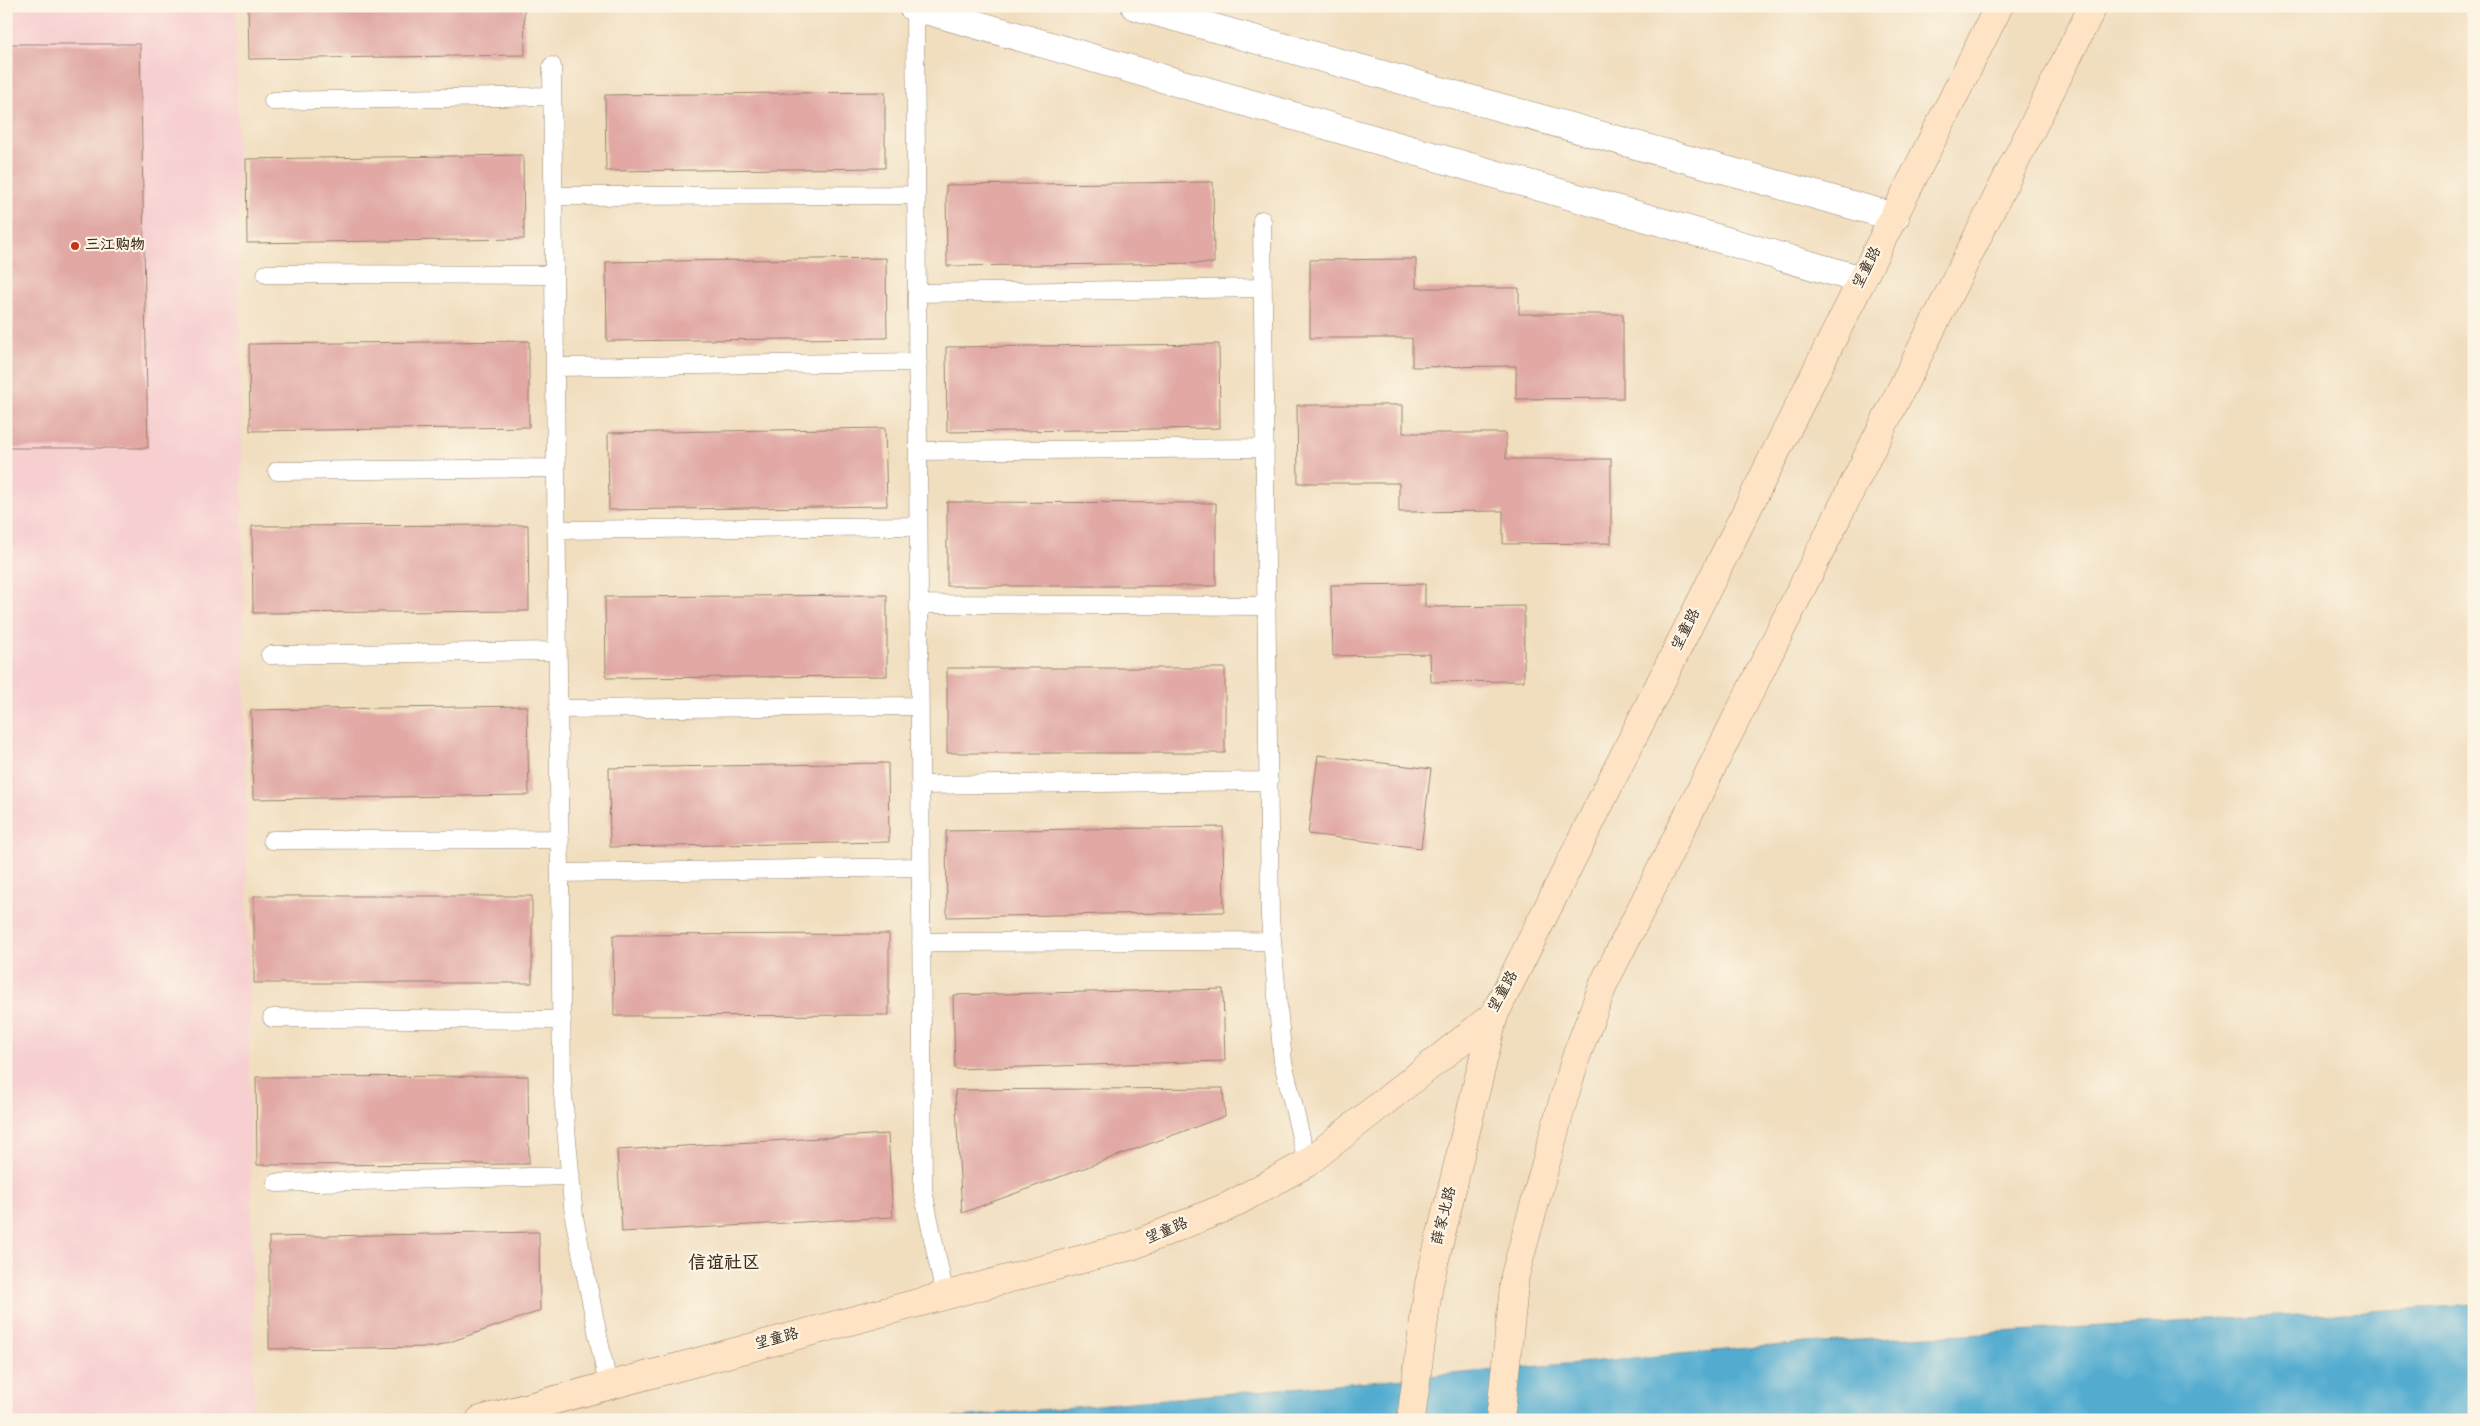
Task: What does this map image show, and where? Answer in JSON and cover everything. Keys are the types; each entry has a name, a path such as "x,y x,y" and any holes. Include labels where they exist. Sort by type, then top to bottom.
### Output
{"main road":[{"name":"望童路","path":"480,1420 1131,1246 1229,1206 1308,1163 1494,1015 1999,6"},
{"path":"1500,1420 1515,1275 1577,1054 1604,983 2093,6"},
{"name":"薛家北路","path":"1411,1420 1429,1284 1494,1015"}],"street":[{"path":"1135,6 1895,217"},
{"path":"914,7 1862,280"}],"lane":[{"path":"914,7 923,1191 945,1296"},
{"path":"552,66 562,1084 574,1217 608,1385"},
{"path":"273,101 552,96"},
{"path":"553,196 916,195"},
{"path":"1262,220 1272,941 1283,1062 1308,1163"},
{"path":"266,274 554,275"},
{"path":"917,293 1263,288"},
{"path":"555,368 918,362"},
{"path":"918,451 1265,448"},
{"path":"277,472 556,468"},
{"path":"556,530 918,526"},
{"path":"919,604 1267,606"},
{"path":"270,655 558,651"},
{"path":"558,709 920,706"},
{"path":"920,785 1269,781"},
{"path":"272,840 560,838"},
{"path":"560,873 921,867"},
{"path":"921,942 1272,941"},
{"path":"272,1018 562,1020"},
{"path":"276,1183 571,1176"}],"shaded area":[{"path":"6,6 236,6 254,1420 6,1420"}],"water":[{"path":"2474,1305 2474,1420 925,1420 1806,1343"}],"building":[{"path":"248,6 524,6 525,55 249,59"},
{"name":"三江购物","path":"6,44 140,44 148,448 6,448"},
{"path":"885,92 885,168 606,171 605,95"},
{"path":"523,155 524,239 247,243 246,159"},
{"path":"1213,182 1214,263 947,266 946,185"},
{"path":"886,258 887,338 607,341 606,262"},
{"path":"1416,259 1416,288 1519,288 1519,314 1623,314 1623,398 1516,399 1516,366 1412,367 1412,338 1310,338 1310,260"},
{"path":"529,341 529,427 250,431 249,344"},
{"path":"1219,344 1220,428 947,432 946,347"},
{"path":"1297,405 1403,405 1403,433 1506,433 1506,459 1611,459 1611,543 1503,544 1503,511 1399,512 1399,483 1298,483"},
{"path":"885,428 887,506 609,510 608,433"},
{"path":"947,502 1216,503 1216,586 947,586"},
{"path":"528,525 529,611 253,613 252,526"},
{"path":"1425,584 1425,607 1524,606 1524,681 1431,682 1430,654 1333,656 1331,585"},
{"path":"887,595 887,676 606,678 605,597"},
{"path":"947,668 1225,668 1225,753 947,753"},
{"path":"527,706 529,795 253,799 251,710"},
{"path":"1318,755 1431,769 1421,848 1308,834"},
{"path":"888,763 889,842 610,847 609,768"},
{"path":"1223,827 1224,912 947,917 946,831"},
{"path":"254,896 532,896 532,983 254,983"},
{"path":"889,934 889,1015 614,1016 613,935"},
{"path":"1223,989 1225,1061 955,1069 953,995"},
{"path":"528,1076 529,1164 257,1165 256,1077"},
{"path":"1223,1088 1225,1116 962,1213 955,1090"},
{"path":"888,1134 893,1217 622,1232 617,1150"},
{"path":"539,1232 540,1311 435,1347 269,1349 269,1237"}],"place":[{"name":"三江购物","path":"75,246"}],"district":[{"name":"信谊社区","path":"724,1264"}]}
